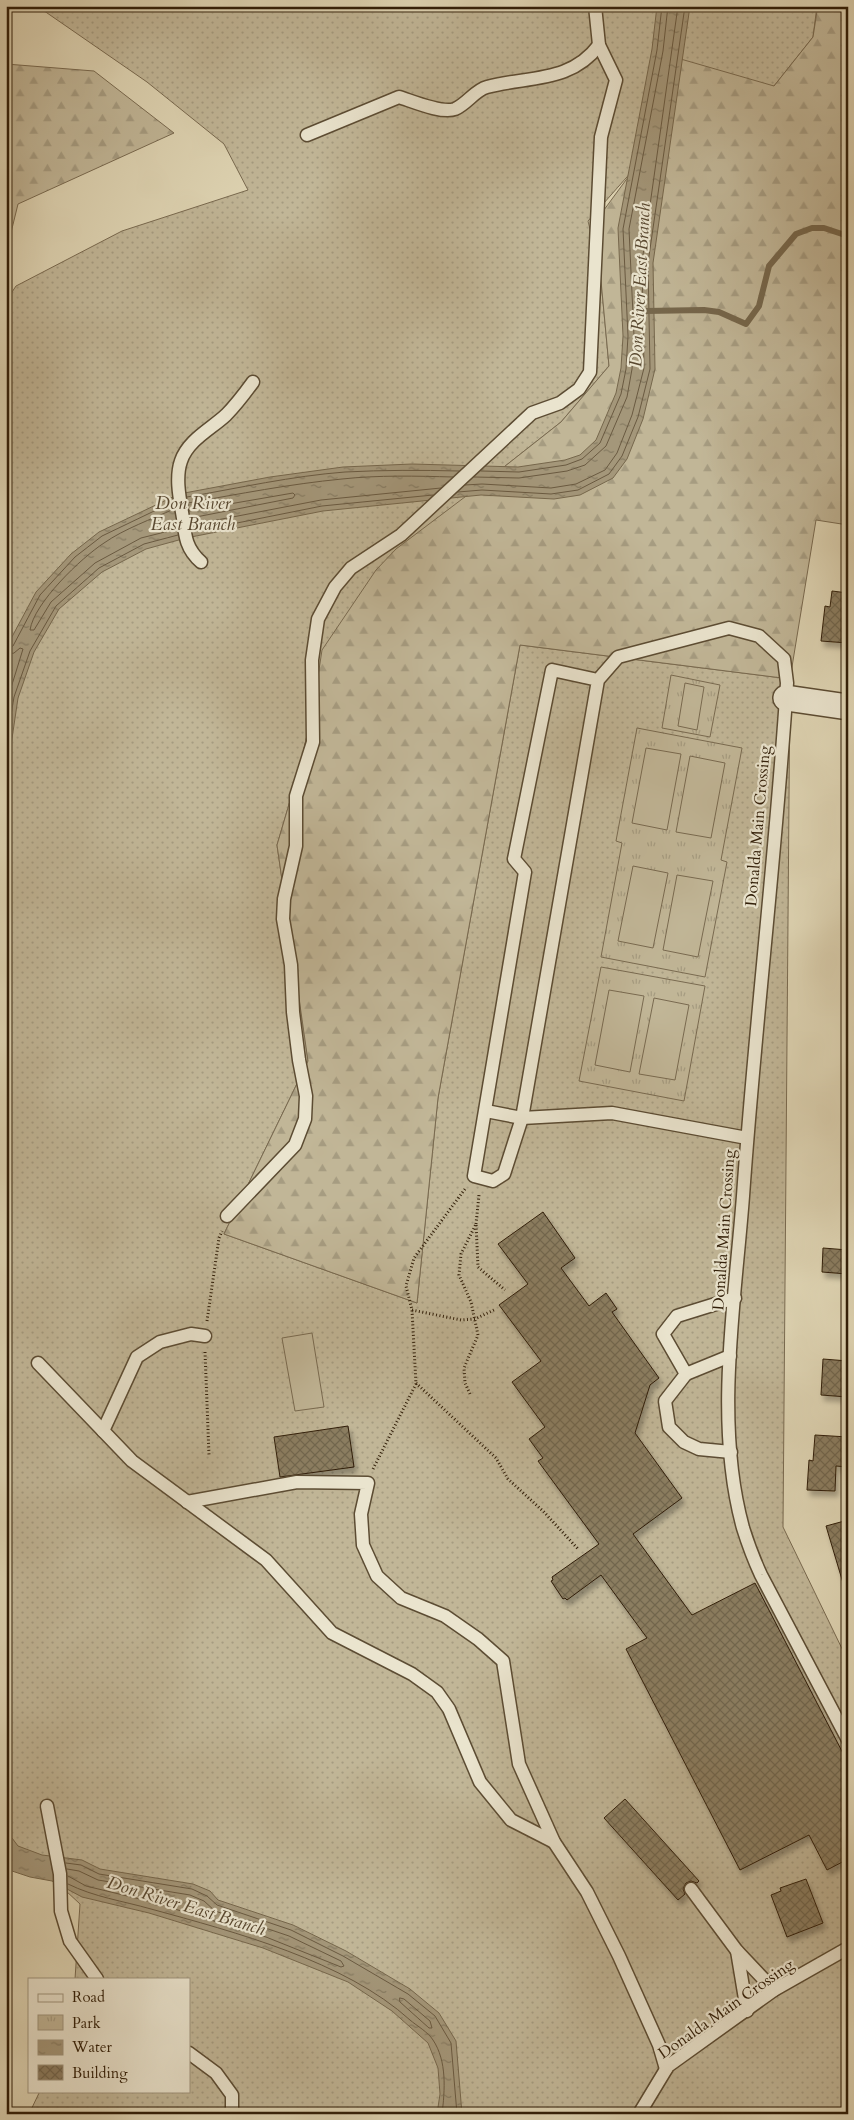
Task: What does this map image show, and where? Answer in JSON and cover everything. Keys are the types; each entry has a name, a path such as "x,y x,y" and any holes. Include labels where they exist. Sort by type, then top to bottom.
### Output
{"street":[{"path":"786,698 848,706"}],"lane":[{"path":"228,1216 295,1145 305,1119 306,1096 299,1060 291,965 283,919 284,898 296,846 296,796 313,742 312,660 318,619 335,587 351,568 401,535 532,413 560,403 579,389 590,372 601,137 616,80 599,45 595,6"},
{"path":"307,135 399,97 430,108 455,109 484,87 554,76 589,58 599,45"},
{"path":"201,562 192,554 186,538 179,494 179,473 182,459 191,444 226,415 253,382"},
{"name":"Donalda Main Crossing","path":"598,680 618,657 729,628 759,636 784,659 787,683 786,698 747,1138 730,1356 728,1421 730,1452 741,1518 760,1575 848,1740"},
{"path":"552,670 598,680 522,1118 504,1174 493,1181 478,1177 486,1111 525,872 514,859 552,670"},
{"path":"486,1111 522,1118 612,1113 747,1138"},
{"path":"686,1374 663,1334 677,1316 735,1298"},
{"path":"103,1430 137,1357 160,1342 191,1334 205,1336"},
{"path":"730,1356 686,1374 665,1401 669,1427 684,1442 699,1449 730,1452"},
{"path":"38,1363 132,1461 266,1560 332,1633 412,1674 437,1692 449,1708 480,1782 512,1820 554,1842"},
{"path":"186,1502 297,1482 368,1482 361,1514 363,1545 377,1576 401,1598 445,1616 478,1639 503,1662 518,1764 554,1842 591,1900 658,2045 666,2069"},
{"path":"48,1812 60,1874 61,1911 70,1941 95,1978"},
{"path":"690,1889 737,1951 774,1990"},
{"name":"Donalda Main Crossing","path":"639,2114 666,2069 774,1990 848,1948"},
{"path":"737,1951 747,2011"},
{"path":"190,2054 216,2073 232,2095 232,2114"}],"path":[{"path":"478,1177 476,1224 478,1267 505,1290"},
{"path":"368,1482 416,1382 412,1310 406,1286 414,1258 478,1177"},
{"path":"470,1394 465,1383 464,1368 478,1335 475,1318 459,1275 461,1254 476,1224"},
{"path":"412,1310 462,1320 475,1318 496,1309"},
{"path":"416,1382 496,1458 508,1479 544,1512 578,1549"}],"green space":[{"path":"37,6 817,6 813,37 774,86 634,169 588,221 600,270 609,366 561,422 490,478 314,703 300,767 277,845 308,1061 224,1234 417,1303 438,1098 520,645 790,679 783,1527 848,1661 848,2114 29,2114 40,2092 190,2092 190,1978 75,1978 80,1904 6,1835 6,301 16,286 122,231 248,190 224,144 147,82"},
{"path":"817,11 848,12 848,525 816,520 790,679 520,645 438,1098 417,1303 224,1234 308,1061 277,845 300,767 314,703 322,650 376,570 396,549 561,422 609,366 600,270 590,229 634,169 653,51 774,86 813,37"},
{"path":"6,64 94,71 174,133 18,204 6,253"},
{"path":"671,675 720,685 710,737 662,728"},
{"path":"685,683 704,687 697,730 678,726"},
{"path":"637,728 742,748 721,860 727,862 705,977 601,957 622,843 616,841"},
{"path":"646,748 681,754 667,830 632,823"},
{"path":"690,756 725,763 711,838 676,832"},
{"path":"633,866 668,873 653,948 618,941"},
{"path":"677,875 713,881 698,957 663,950"},
{"path":"601,967 705,986 684,1101 579,1081"},
{"path":"609,990 644,996 630,1072 595,1065"},
{"path":"654,998 689,1005 675,1080 639,1074"},
{"path":"312,1333 324,1407 295,1411 282,1338"}],"water":[{"name":"Don River East Branch","path":"657,6 690,6 653,263 655,369 643,419 627,459 613,478 580,495 554,499 481,495 323,511 186,538 146,549 102,572 59,609 34,652 18,698 6,779 6,648 36,592 71,554 99,532 179,494 270,477 343,467 412,464 518,467 565,460 580,455 596,440 616,393 621,368 623,336 618,228 652,49"},
{"name":"Don River East Branch","path":"6,1836 12,1838 18,1846 42,1855 82,1860 100,1869 193,1884 210,1891 218,1900 293,1925 346,1951 410,1989 439,2013 456,2041 462,2114 437,2114 440,2094 438,2068 428,2043 392,2011 348,1982 263,1948 149,1913 82,1897 52,1881 30,1877 6,1869"}],"building":[{"path":"832,591 848,593 848,643 821,641 825,606 830,607"},
{"path":"543,1212 575,1258 561,1268 589,1306 606,1293 617,1309 612,1312 659,1378 650,1385 635,1433 682,1498 633,1534 692,1615 755,1583 848,1763 848,1859 827,1870 809,1835 740,1870 626,1649 647,1638 601,1575 567,1600 563,1599 551,1581 553,1580 552,1577 599,1544 538,1461 543,1458 529,1439 545,1427 512,1382 541,1361 499,1305 528,1284 498,1244"},
{"path":"823,1248 848,1250 848,1274 822,1272"},
{"path":"823,1359 848,1361 848,1397 821,1395"},
{"path":"348,1426 354,1467 280,1477 274,1437"},
{"path":"815,1435 848,1437 848,1467 836,1466 835,1491 807,1490 809,1460 813,1461"},
{"path":"848,1520 848,1583 843,1583 826,1526"},
{"path":"625,1799 699,1881 697,1883 691,1881 686,1883 683,1889 685,1894 678,1900 604,1818"},
{"path":"806,1879 823,1923 787,1937 771,1895 781,1891 780,1888"}],"waterway":[{"name":"Don River East Branch","path":"646,311 704,310 719,312 746,324 759,306 769,266 796,234 812,228 824,228 848,236"}]}
